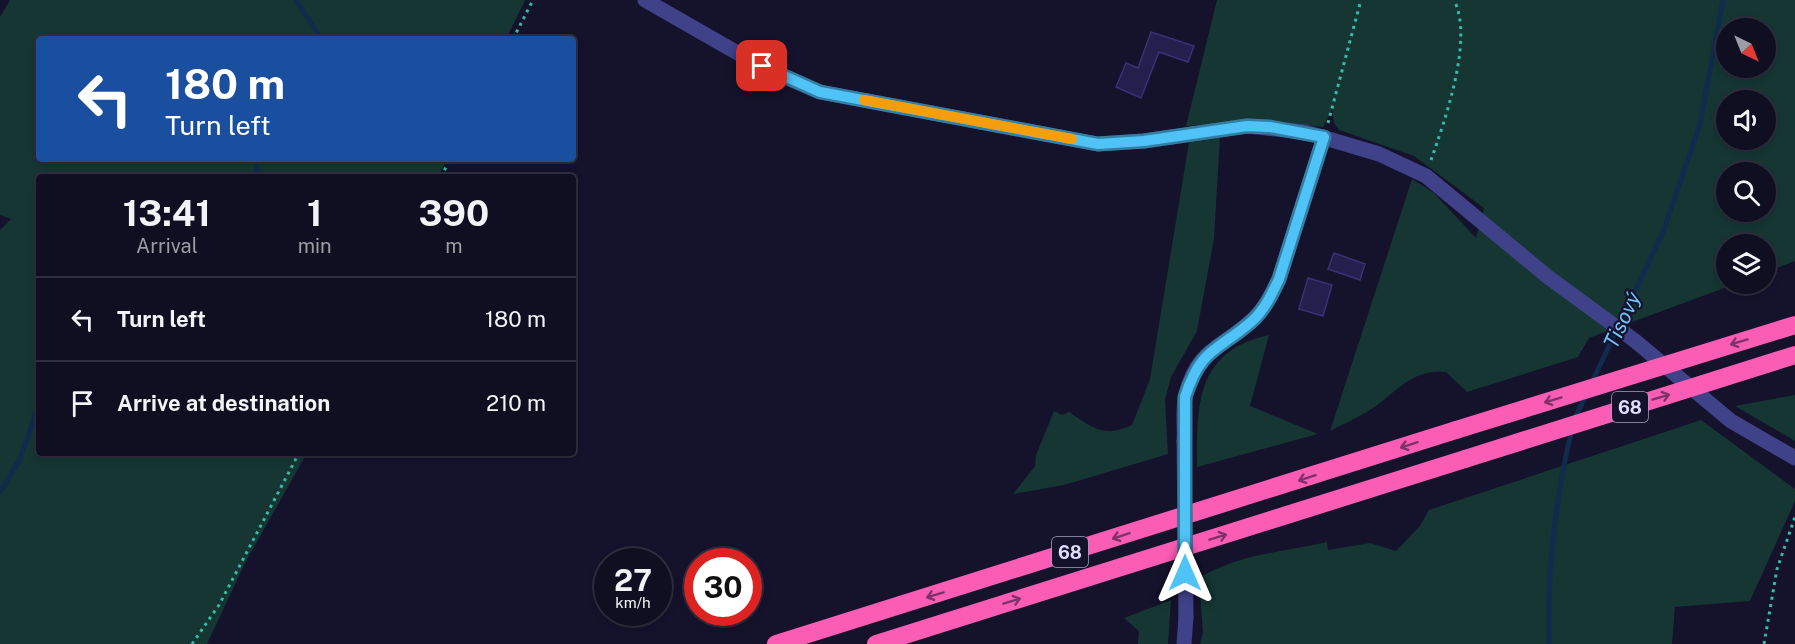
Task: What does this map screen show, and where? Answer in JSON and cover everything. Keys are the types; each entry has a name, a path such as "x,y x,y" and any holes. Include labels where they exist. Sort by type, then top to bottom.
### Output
{"highway":[{"name":"68","path":"776,644 1795,325"},
{"name":"68","path":"876,644 1795,355"}],"street":[{"path":"645,0 762,66 820,92 1098,144 1144,141 1247,126 1270,127 1324,137 1379,154 1426,176 1548,277 1634,340 1731,421 1795,458"},
{"path":"1184,644 1186,617 1185,397 1193,373 1206,353 1251,321 1268,301 1279,279 1324,137"}],"path":[{"path":"515,36 533,0"},
{"path":"1324,137 1361,0"},
{"path":"1426,176 1449,108 1461,44 1454,0"},
{"path":"192,644 219,605 297,456"},
{"path":"1764,644 1777,568 1795,518"}],"green space":[{"path":"10,0 525,0 507,36 36,36 36,162 446,162 440,174 36,174 36,456 305,456 245,563 207,644 0,644 0,230 11,219 0,215 0,17"},
{"path":"1217,0 1795,0 1795,261 1776,268 1776,234 1716,234 1716,291 1589,338 1578,357 1467,392 1446,372 1434,372 1415,377 1371,410 1330,431 1412,179 1434,193 1476,238 1484,208 1414,156 1339,130 1334,123 1332,110 1323,127 1267,120 1186,126"},
{"path":"1220,136 1214,239 1197,331 1171,377 1165,400 1168,454 1064,485 1013,494 1035,466 1036,455 1054,411 1062,415 1069,412 1092,427 1106,431 1132,425 1150,379 1189,142"},
{"path":"1269,335 1250,406 1318,434 1197,467 1198,423 1205,384 1214,368 1227,354 1245,343"},
{"path":"1795,395 1795,441 1735,406"},
{"path":"1701,420 1795,489 1795,501 1750,601 1675,607 1672,644 1200,644 1203,632 1199,578 1214,570 1245,559 1327,542 1328,550 1370,543 1396,551 1420,526 1429,510"},
{"path":"1171,600 1168,644 1138,644 1139,631 1124,618"}],"building":[{"path":"1151,32 1194,46 1188,62 1159,52 1141,98 1116,87 1126,63 1138,68"},
{"path":"1334,253 1365,264 1360,280 1328,269"},
{"path":"1308,278 1332,285 1323,316 1299,309"}],"waterway":[{"path":"296,0 319,36"},
{"name":"Tisový","path":"1592,382 1663,232 1700,124 1723,0"},
{"path":"256,162 258,172 256,174"},
{"name":"Tisový","path":"1574,420 1587,393"},
{"path":"0,492 20,459 36,413"},
{"name":"Tisový","path":"1549,644 1549,590 1553,536 1572,429"}],"slow traffic":[{"path":"864,100 1072,139"}],"route":[{"path":"762,66 820,92 1098,144 1144,141 1225,127 1247,126 1305,132 1324,137 1279,279 1268,301 1251,321 1206,353 1193,373 1185,397 1185,573"}]}
